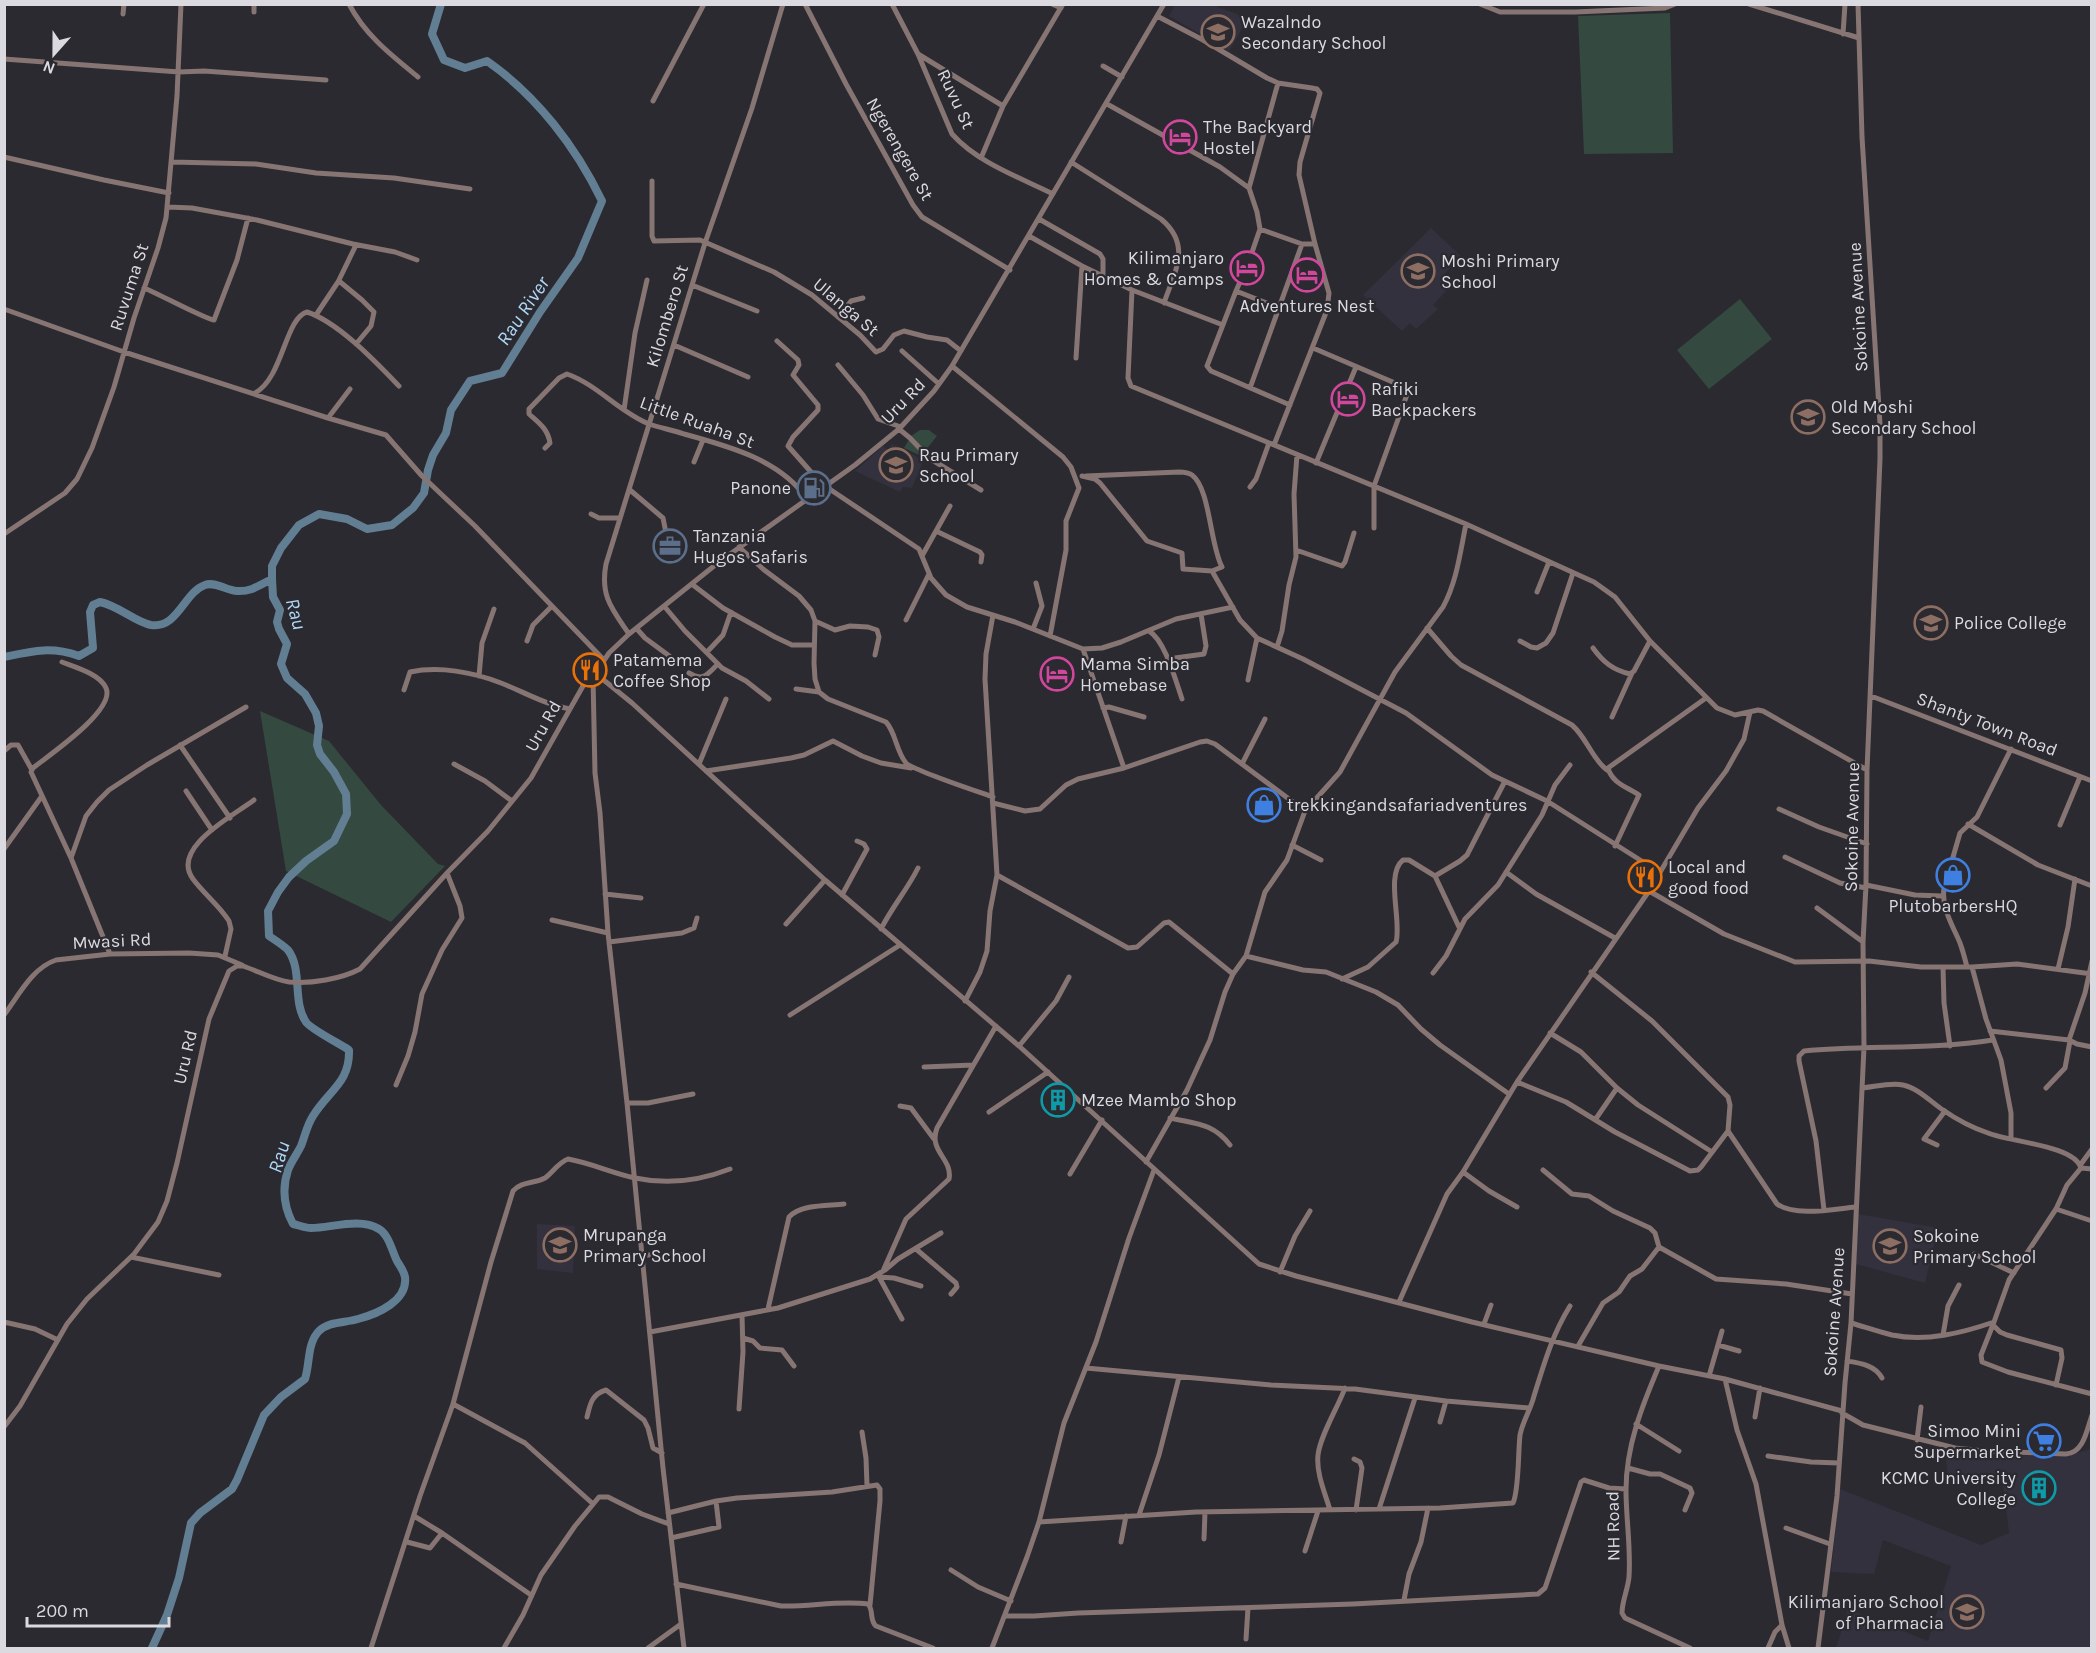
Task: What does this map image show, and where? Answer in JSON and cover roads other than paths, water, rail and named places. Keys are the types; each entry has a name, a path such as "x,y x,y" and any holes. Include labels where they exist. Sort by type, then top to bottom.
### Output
{"street":[{"path":"123,14 124,4"},
{"name":"Ruvuma St","path":"4,534 65,493 77,479 99,431 158,248 168,207 179,72 181,4"},
{"path":"254,4 254,12"},
{"path":"349,4 358,22 374,40 418,77"},
{"path":"652,101 704,4"},
{"name":"Kilombero St","path":"629,634 607,601 603,581 609,552 705,243 752,108 783,4"},
{"name":"Ngerengere St","path":"805,4 846,84 922,217 1010,270"},
{"name":"Ruvu St","path":"892,4 918,54 952,134 961,144 981,158 1053,194"},
{"path":"981,158 1003,106 1062,6 1052,4"},
{"name":"Uru Rd","path":"4,1426 20,1406 67,1324 87,1299 131,1257 154,1229 163,1213 177,1163 209,1019 229,971 232,968 243,966 277,979 296,981 334,978 349,975 360,969 474,846 531,778 583,686 629,634 739,547 855,465 900,428 952,366 1164,4"},
{"path":"1480,4 1500,12 1665,8 1675,4"},
{"path":"1499,4 1500,12"},
{"path":"1749,4 1859,38"},
{"path":"1843,34 1845,4"},
{"name":"Sokoine Avenue","path":"1818,1648 1839,1463 1851,1323 1864,1047 1863,942 1867,770 1880,424 1862,137 1858,4"},
{"path":"1157,16 1278,83 1317,89 1320,93 1300,162 1299,175 1329,292 1327,310 1290,405 1256,479 1250,487"},
{"path":"918,54 1003,106"},
{"path":"4,59 326,80"},
{"path":"1103,66 1122,77"},
{"path":"1278,83 1249,188 1260,229 1207,366 1212,371 1290,405"},
{"path":"1107,104 1220,167 1249,188"},
{"path":"4,157 169,193"},
{"path":"172,162 256,164 316,173 393,178 470,189"},
{"path":"1071,162 1172,228 1179,246 1179,255 1164,303"},
{"name":"Ulanga St","path":"652,181 652,236 654,240 695,239 780,275 812,295 878,352 884,349 894,335 904,331 947,340 961,351"},
{"path":"168,207 192,208 248,218 356,245 394,252 417,260"},
{"path":"144,288 213,320 237,260 248,218"},
{"path":"1039,219 1100,254 1103,259 1103,276"},
{"path":"1260,229 1302,244 1315,244"},
{"path":"1029,236 1082,266 1132,290 1223,325"},
{"path":"1250,388 1302,244"},
{"path":"316,315 339,281 356,245"},
{"path":"1076,358 1082,266"},
{"path":"624,411 635,333 647,280"},
{"path":"339,281 374,312 371,326 356,345"},
{"path":"692,285 757,311"},
{"path":"1132,290 1128,369 1130,384 1134,388 1466,524 1594,582 1615,597 1650,641 1717,708 1735,715 1758,710 1776,717 1817,743 1867,770"},
{"path":"1236,291 1279,308"},
{"path":"838,317 851,301 863,298"},
{"path":"4,309 124,352 386,435 436,491 476,526 604,660"},
{"path":"255,393 262,389 270,379 296,319 300,314 307,312 316,315 356,345 399,386"},
{"path":"777,341 798,360 793,375 818,405 818,410 793,437 788,446 824,487 919,549 929,574 946,595 967,607 1083,649 1102,648 1176,619 1233,607"},
{"path":"674,345 748,377"},
{"path":"1313,348 1409,388 1374,486 1374,528"},
{"path":"902,351 939,384"},
{"path":"838,365 863,395 878,419 900,428 928,458 981,490"},
{"path":"952,366 1063,457 1079,476 1095,479 1100,483 1147,541 1182,553 1183,569 1212,571 1222,567 1215,548 1201,488 1191,474 1179,472 1079,476"},
{"path":"1316,463 1356,367"},
{"name":"Little Ruaha St","path":"545,448 550,443 548,435 539,422 529,414 529,409 565,375 574,377 596,389 624,411 650,424 749,456 779,470 796,484 807,499"},
{"path":"328,418 350,388"},
{"path":"694,462 703,440"},
{"path":"1277,647 1295,562 1294,494 1297,455"},
{"path":"1050,636 1066,550 1066,520 1079,491 1079,476"},
{"path":"630,490 663,518 666,533"},
{"path":"922,556 950,506"},
{"path":"591,514 600,518 620,518"},
{"path":"1146,1162 1186,1090 1210,1040 1225,992 1233,974 1246,956 1265,892 1283,866 1305,811 1340,772 1395,672 1443,607 1452,590 1466,524"},
{"path":"936,531 982,553 981,562"},
{"path":"1296,550 1342,566 1354,533"},
{"path":"739,547 806,603 815,621 813,645 815,679 819,692"},
{"path":"1537,592 1548,562"},
{"path":"1212,571 1247,628 1257,638 1406,713 1470,760 1504,781 1547,801 1659,872"},
{"path":"1520,641 1537,648 1551,638 1574,573"},
{"path":"906,620 929,574"},
{"path":"1033,629 1042,606 1036,583"},
{"path":"693,585 731,612 792,645 813,645"},
{"path":"527,641 533,625 552,606"},
{"path":"664,606 718,664 770,699"},
{"path":"478,676 482,643 494,609"},
{"path":"707,652 723,635 731,612"},
{"path":"1168,659 1204,654 1206,646 1201,614"},
{"path":"965,1001 980,972 987,951 990,911 997,876 985,667 993,615"},
{"path":"815,621 838,630 844,626 868,627 877,630 879,637 874,655"},
{"path":"637,628 645,638 672,658"},
{"path":"1427,628 1461,665 1572,725 1585,739 1598,761 1622,787 1639,795 1615,846"},
{"path":"1149,631 1156,635 1168,659 1182,699"},
{"path":"1248,680 1257,638"},
{"path":"1612,717 1650,641"},
{"path":"1593,648 1609,666 1632,673"},
{"path":"1083,649 1124,768"},
{"path":"32,770 81,730 106,702 107,689 101,681 62,662"},
{"path":"689,673 701,678 718,664"},
{"path":"404,690 408,674 412,671 446,670 501,683 550,704 570,709"},
{"path":"594,675 632,703 825,880 1019,1046 1259,1264 1280,1272 1551,1341 1760,1388 1842,1412 1863,1425 1955,1448 2071,1454 2081,1446 2091,1415"},
{"path":"594,675 593,747 608,933 669,1524 684,1648"},
{"path":"796,689 819,692 828,699 886,722 890,727 899,754 910,768"},
{"name":"Shanty Town Road","path":"1871,696 2091,782"},
{"path":"699,764 726,699"},
{"path":"1607,770 1706,699"},
{"path":"71,858 83,823 97,802 119,782 246,707"},
{"path":"1103,708 1109,707 1144,717"},
{"path":"1399,1302 1442,1203 1509,1094 1649,891 1698,808 1720,781 1741,746 1750,712"},
{"path":"1242,764 1265,719"},
{"path":"706,771 804,755 832,741 881,764 910,768 1025,811 1040,809 1072,781 1124,768 1208,741 1305,811"},
{"path":"4,751 11,745 18,745 32,770 32,775 71,858 110,954"},
{"path":"180,745 230,818"},
{"path":"2011,749 1977,817 1960,833 1942,896 1970,967 2001,1060 2012,1113 2011,1139"},
{"path":"454,764 485,781 512,801"},
{"path":"1433,974 1446,956 1460,927 1494,890 1506,872 1542,815 1555,785 1570,765"},
{"path":"2061,825 2080,777"},
{"path":"1435,876 1467,855 1504,781"},
{"path":"186,791 212,830"},
{"path":"4,849 42,796"},
{"path":"225,956 231,929 229,921 192,878 187,869 187,861 194,846 212,830 254,801"},
{"path":"1779,809 1867,844"},
{"path":"1968,824 2038,865 2091,886"},
{"path":"842,895 867,849 864,844 857,841"},
{"path":"1292,845 1321,860"},
{"path":"1785,857 1840,883 1915,895 1942,896"},
{"path":"1342,979 1368,967 1396,942 1398,937 1395,918 1395,879 1400,862 1408,860 1435,876 1460,927"},
{"path":"881,929 891,910 908,888 918,868"},
{"path":"1506,872 1536,894 1615,938"},
{"path":"396,1085 410,1048 422,994 442,950 462,918 460,906 447,873"},
{"path":"997,876 1128,948 1137,947 1164,923 1169,922 1233,974"},
{"path":"2058,969 2068,927 2075,879"},
{"path":"786,924 825,880"},
{"path":"1649,891 1724,934 1786,959 1804,963 1863,961 1942,967 2017,964 2091,974"},
{"path":"605,894 641,898"},
{"path":"1816,908 1863,942"},
{"path":"609,942 682,933 694,928 697,918"},
{"path":"552,920 608,933"},
{"path":"790,1015 900,945"},
{"name":"Mwasi Rd","path":"4,1015 35,973 56,960 110,954 189,953 225,956 243,966"},
{"path":"1246,956 1303,970 1326,972 1376,992 1398,1005 1429,1036 1509,1094"},
{"path":"2046,1088 2064,1069 2069,1040 2091,974 2091,962"},
{"path":"1942,967 1950,1046"},
{"path":"1517,1082 1566,1102 1690,1172 1698,1170 1728,1131 1730,1104 1728,1097 1652,1021 1592,972"},
{"path":"1019,1046 1056,1000 1069,977"},
{"path":"934,1139 937,1128 996,1026"},
{"path":"1990,1031 2069,1040 2091,1047"},
{"path":"1550,1033 1581,1052 1617,1088 1638,1105 1712,1152"},
{"path":"1824,1210 1816,1141 1799,1056 1804,1051 1864,1047 1950,1046 1994,1040"},
{"path":"924,1067 973,1065"},
{"path":"989,1112 1048,1072"},
{"path":"1862,1088 1905,1085 1945,1111 1988,1133 2062,1152 2077,1160 2081,1166 2091,1168"},
{"path":"1595,1120 1617,1088"},
{"path":"627,1103 648,1103 693,1094"},
{"path":"880,1274 906,1219 950,1176 934,1139 911,1108 900,1106"},
{"path":"1937,1145 1924,1139 1945,1111"},
{"path":"1170,1118 1209,1127 1230,1145"},
{"path":"1070,1174 1102,1120"},
{"path":"1728,1131 1777,1204 1791,1210 1855,1207"},
{"path":"2091,1149 2067,1185 2056,1209 2013,1273 1981,1355 1982,1362 2008,1372 2091,1394"},
{"path":"380,1648 372,1645 453,1404 491,1262 515,1188 544,1178 568,1159 634,1178 665,1182 701,1179 730,1169"},
{"path":"992,1648 1039,1522 1059,1440 1154,1170"},
{"path":"1543,1170 1572,1194 1589,1196 1612,1211 1650,1228 1655,1233 1659,1247 1716,1279 1786,1284 1852,1294"},
{"path":"1463,1172 1489,1191 1517,1207"},
{"path":"768,1309 789,1216 801,1209 844,1204"},
{"path":"2056,1209 2091,1221"},
{"path":"1280,1272 1310,1211"},
{"path":"650,1332 768,1309 864,1281 880,1274 898,1259 941,1233"},
{"path":"1578,1346 1603,1303 1619,1292 1630,1276 1642,1269 1659,1247"},
{"path":"916,1249 956,1283 957,1287 951,1294"},
{"path":"1974,1254 2013,1273"},
{"path":"642,1255 697,1255"},
{"path":"131,1257 219,1275"},
{"path":"880,1274 921,1286"},
{"path":"880,1274 902,1319"},
{"path":"1943,1335 1948,1306 1959,1285"},
{"path":"1484,1324 1491,1305"},
{"path":"1039,1522 1205,1512 1428,1508 1513,1503 1516,1493 1521,1431 1534,1399 1551,1341 1570,1306"},
{"path":"739,1409 742,1315"},
{"path":"4,1322 35,1329 58,1340"},
{"path":"1851,1323 1908,1337 1943,1335 1994,1324"},
{"path":"1994,1324 2007,1335 2061,1350 2062,1358 2056,1385"},
{"path":"1709,1376 1722,1331"},
{"path":"743,1338 752,1341 760,1348 782,1350 794,1366"},
{"path":"1718,1345 1739,1351"},
{"path":"1847,1361 1875,1369 1882,1378"},
{"name":"NH Road","path":"1659,1366 1636,1424 1628,1468 1626,1489 1629,1579 1622,1613 1625,1618 1690,1648"},
{"path":"1086,1368 1271,1385 1345,1388 1415,1398 1529,1408"},
{"path":"1139,1515 1159,1455 1179,1377"},
{"path":"1725,1379 1737,1430 1756,1484 1782,1625 1789,1648"},
{"path":"1330,1510 1321,1482 1318,1456 1321,1443 1345,1388"},
{"path":"1755,1417 1760,1388"},
{"path":"587,1417 591,1401 606,1390 644,1420 653,1448 662,1453"},
{"path":"1379,1509 1415,1398"},
{"path":"1440,1422 1446,1401"},
{"path":"453,1404 525,1443 592,1503"},
{"path":"1917,1440 1921,1407"},
{"path":"1636,1424 1679,1451"},
{"path":"862,1432 867,1486"},
{"path":"1768,1456 1839,1463"},
{"path":"1354,1459 1360,1462 1362,1468 1356,1510"},
{"path":"1628,1468 1650,1474 1660,1474 1690,1488 1692,1493 1685,1510"},
{"path":"1005,1616 1248,1608 1530,1594 1543,1591 1581,1482 1584,1480 1609,1488 1626,1489"},
{"path":"669,1513 716,1501 832,1492 877,1485 880,1489 870,1605 872,1621 876,1626 933,1648"},
{"path":"504,1648 523,1615 541,1575 592,1503 603,1495 669,1524"},
{"path":"671,1538 719,1527 716,1501"},
{"path":"1404,1600 1409,1574 1421,1542 1428,1508"},
{"path":"1305,1551 1318,1511"},
{"path":"1204,1539 1205,1512"},
{"path":"414,1516 531,1595"},
{"path":"1121,1542 1126,1516"},
{"path":"1786,1528 1830,1544"},
{"path":"407,1542 430,1548 442,1533"},
{"path":"951,1570 978,1587 1011,1601"},
{"path":"676,1584 781,1606 798,1607 842,1602 870,1605"},
{"path":"1246,1639 1248,1608"},
{"path":"648,1648 681,1624"},
{"path":"1768,1648 1775,1632 1782,1625"}],"waterway":[{"name":"Rau","path":"152,1648 167,1615 179,1578 191,1523 200,1513 232,1489 264,1415 281,1397 305,1379 315,1336 327,1325 358,1319 382,1310 396,1300 405,1285 403,1271 388,1239 379,1229 354,1223 311,1228 293,1224 286,1204 285,1184 288,1170 301,1146 311,1119 342,1079 346,1071 349,1050 306,1022 299,1005 293,958 288,950 269,936 268,911 289,877 306,861 334,841 347,814 346,794 334,772 320,754 317,745 319,726 316,713 305,694 287,678 281,664 287,644 277,622 280,610 273,597 272,566 281,548 299,525 319,514 347,519 367,529 392,525 413,508 424,493 428,470 433,455 446,433 451,410 470,381 502,373 540,312 578,258 602,201 567,142 539,106 522,90 487,61 465,68 444,60 432,34 441,4"},
{"path":"4,657 50,650 79,656 93,648 90,612 93,605 100,602 139,621 160,625 174,616 192,595 205,585 213,584 233,591 242,591 255,588 272,579"}],"place":[{"name":"Wazalndo Secondary School","path":"1218,32"},
{"name":"The Backyard Hostel","path":"1180,137"},
{"name":"Kilimanjaro Homes & Camps","path":"1247,268"},
{"name":"Moshi Primary School","path":"1418,271"},
{"name":"Adventures Nest","path":"1307,275"},
{"name":"Rafiki Backpackers","path":"1348,399"},
{"name":"Old Moshi Secondary School","path":"1808,417"},
{"name":"Rau Primary School","path":"896,465"},
{"name":"Panone","path":"814,488"},
{"name":"Tanzania Hugos Safaris","path":"670,546"},
{"name":"Police College","path":"1931,623"},
{"name":"Patamema Coffee Shop","path":"590,670"},
{"name":"Mama Simba Homebase","path":"1057,674"},
{"name":"trekkingandsafariadventures","path":"1264,805"},
{"name":"PlutobarbersHQ","path":"1953,875"},
{"name":"Local and good food","path":"1645,877"},
{"name":"Mzee Mambo Shop","path":"1058,1100"},
{"name":"Mrupanga Primary School","path":"560,1245"},
{"name":"Sokoine Primary School","path":"1890,1246"},
{"name":"Simoo Mini Supermarket","path":"2044,1441"},
{"name":"KCMC University College","path":"2039,1488"},
{"name":"Kilimanjaro School of Pharmacia","path":"1967,1612"}],"water label":[{"name":"Rau River","path":"523,311"}]}
